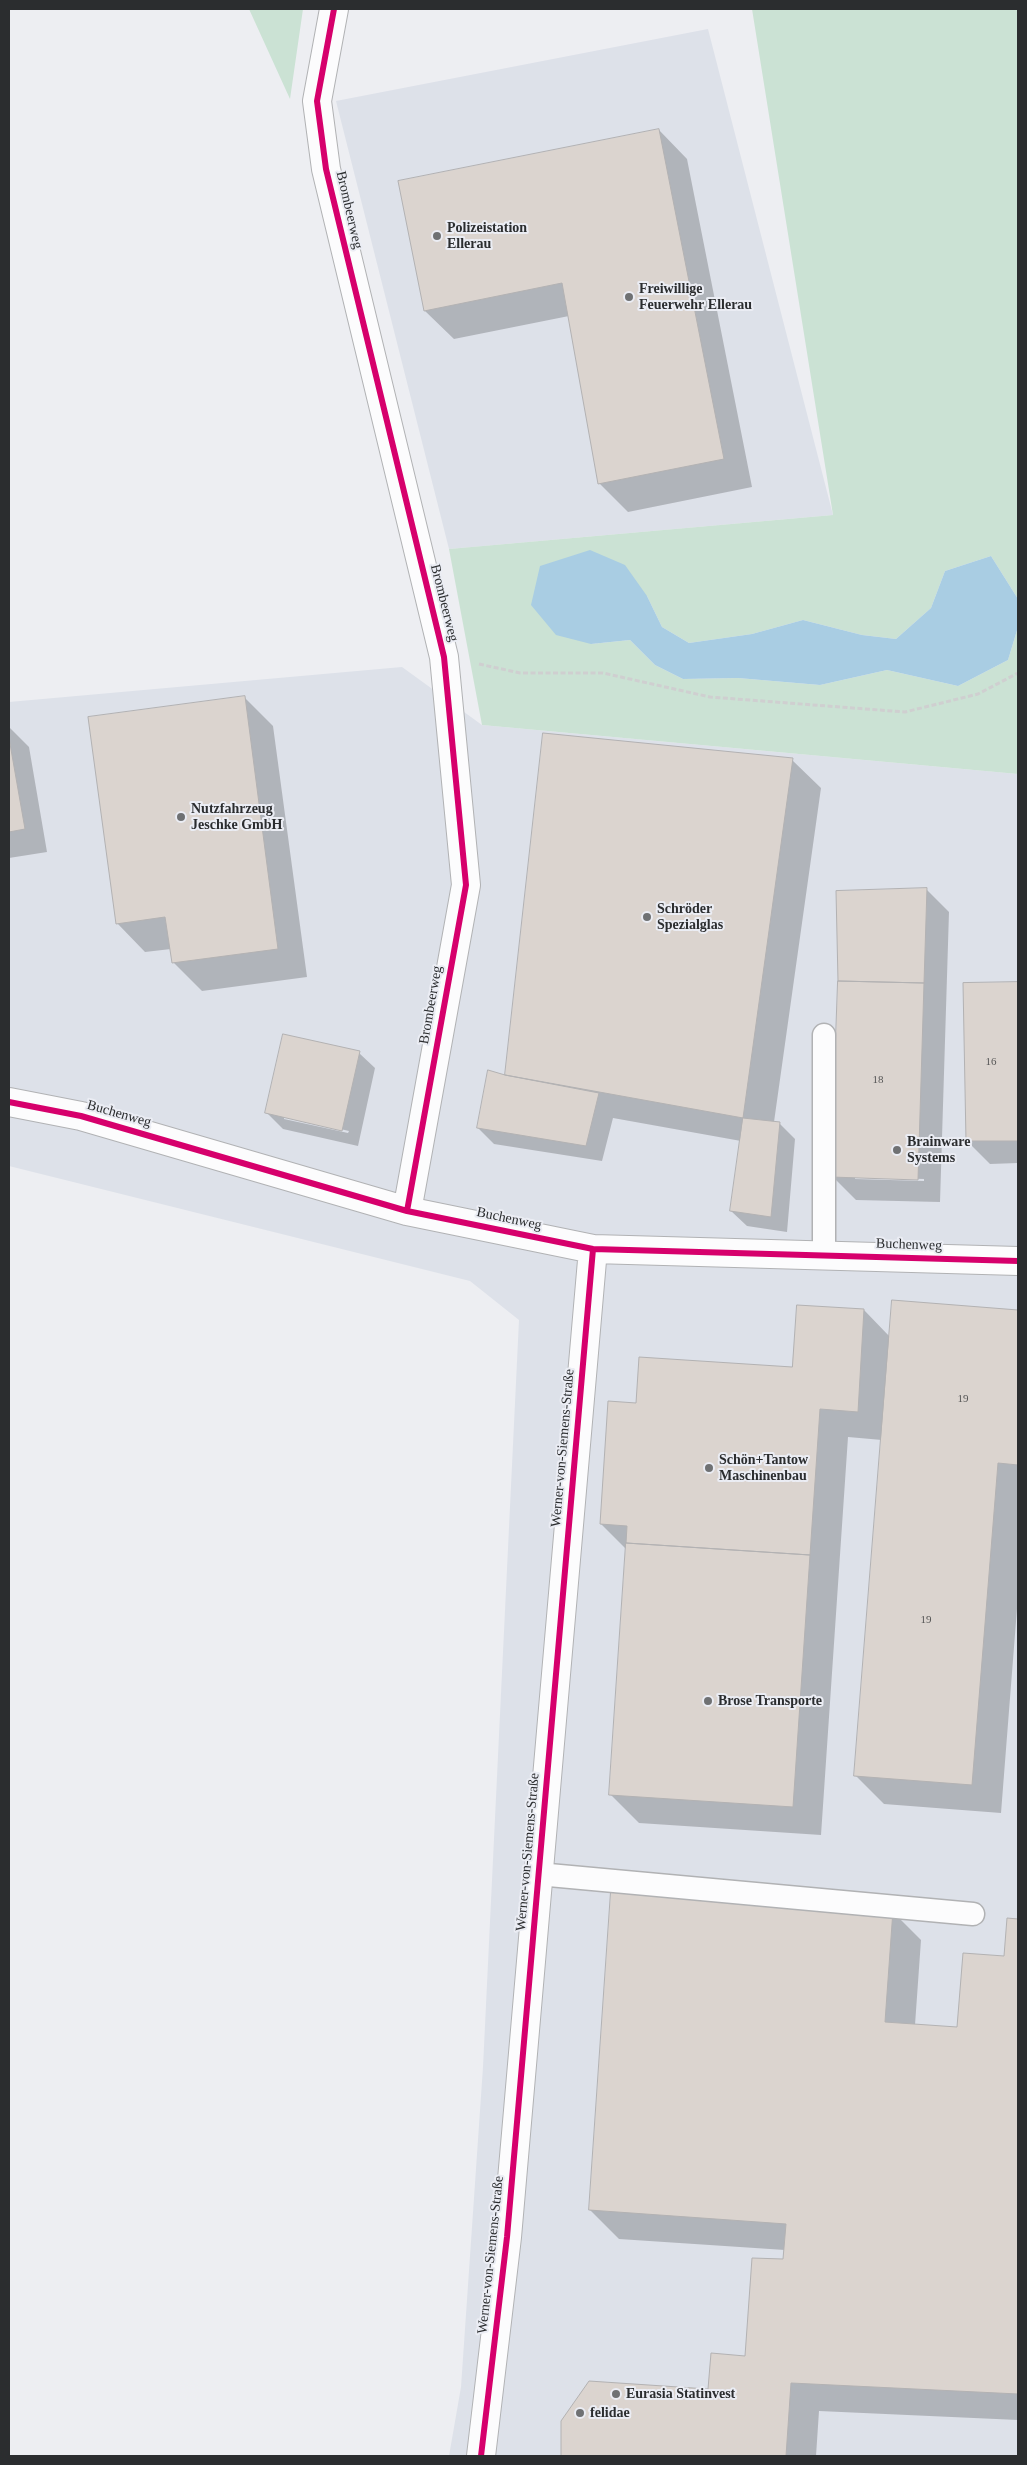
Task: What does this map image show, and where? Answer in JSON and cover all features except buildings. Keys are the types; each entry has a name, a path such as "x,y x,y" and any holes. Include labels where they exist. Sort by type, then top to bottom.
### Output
{"street":[{"name":"Brombeerweg","path":"334,9 317,101 326,169 444,657 466,885 407,1210"},
{"name":"Buchenweg","path":"9,1102 81,1116 407,1210 593,1249 1018,1261"},
{"name":"Werner-von-Siemens-Straße","path":"481,2456 507,2237 593,1249"}],"lane":[{"path":"824,1035 824,1256"},
{"path":"538,1874 973,1914"}],"path":[{"path":"444,657 520,673 603,673 710,697 905,712 978,694 1018,673"}],"shaded area":[{"path":"708,29 833,515 449,549 336,101"},
{"path":"402,667 482,725 1018,774 1018,2456 449,2456 461,2387 483,2067 519,1320 470,1281 9,1166 9,702"}],"green space":[{"path":"249,9 303,9 290,99"},
{"path":"752,9 1018,9 1018,599 991,556 945,571 931,608 896,639 862,635 803,620 752,634 689,643 662,627 647,596 591,644 630,640 655,665 683,679 738,678 820,685 887,670 958,686 1008,660 1018,627 1018,774 482,725 449,549 833,515"}],"water":[{"path":"590,550 625,565 647,596 662,627 689,643 752,634 803,620 862,635 896,639 931,608 945,571 991,556 1018,599 1018,627 1008,660 958,686 887,670 820,685 738,678 683,679 655,665 630,640 591,644 556,635 531,605 540,566"}],"cycle path":[{"path":"334,9 317,101 326,169 444,657 466,885 407,1211"},
{"path":"9,1102 81,1116 407,1211 593,1249 1018,1261"},
{"path":"481,2456 507,2237 593,1249"}],"place":[{"name":"Polizeistation Ellerau","path":"437,236"},
{"name":"Freiwillige Feuerwehr Ellerau","path":"629,297"},
{"name":"Nutzfahrzeug Jeschke GmbH","path":"181,817"},
{"name":"Schröder Spezialglas","path":"647,917"},
{"name":"Brainware Systems","path":"897,1150"},
{"name":"Schön+Tantow Maschinenbau","path":"709,1468"},
{"name":"Brose Transporte","path":"708,1701"},
{"name":"Eurasia Statinvest","path":"616,2394"},
{"name":"felidae","path":"580,2413"}]}
